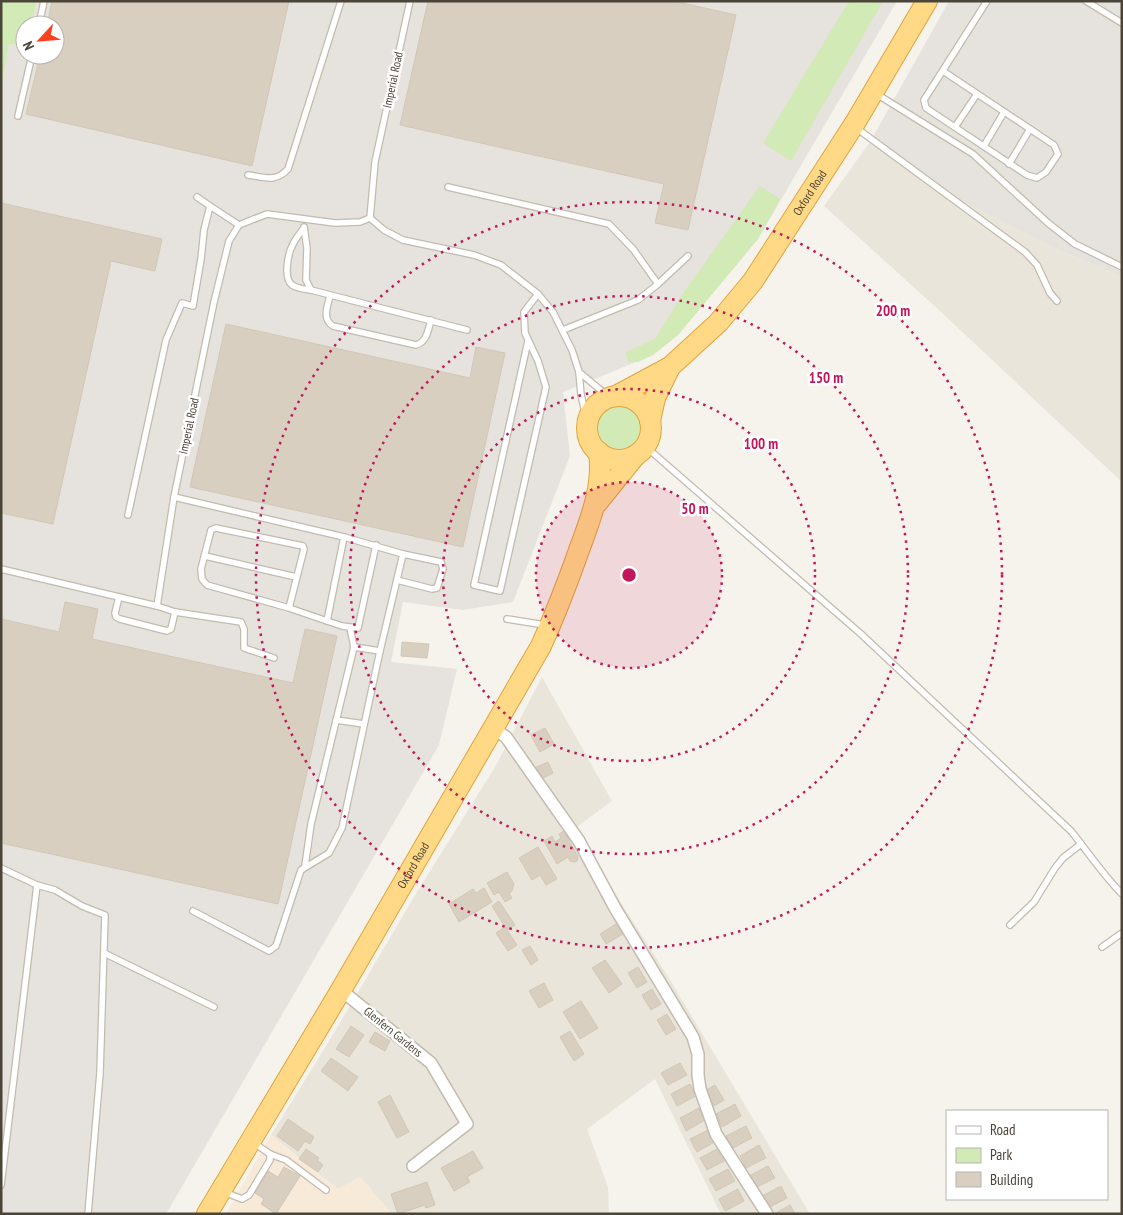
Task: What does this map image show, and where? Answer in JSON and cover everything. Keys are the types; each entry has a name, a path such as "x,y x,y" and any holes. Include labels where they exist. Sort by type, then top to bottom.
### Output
{"highway":[{"name":"Oxford Road","path":"612,397 670,367 718,323 753,281 854,126 927,1"},
{"name":"Oxford Road","path":"650,421 655,398 670,367"},
{"path":"612,397 629,397 635,400 645,409 650,421 650,434 640,451 622,460 610,458 599,452 591,442 587,430 589,417 597,405 612,397"},
{"name":"Oxford Road","path":"595,505 640,451"},
{"name":"Oxford Road","path":"206,1214 341,990 541,646 561,601 595,505 600,479 601,464 599,452"}],"street":[{"path":"493,728 506,737 579,841 615,908 693,1037 698,1054 700,1089 716,1134 767,1214"},
{"name":"Glenfern Gardens","path":"341,990 430,1063 467,1124 414,1166"}],"lane":[{"path":"40,15 44,1"},
{"path":"248,176 276,179 288,170 340,1"},
{"name":"Imperial Road","path":"370,218 375,162 410,1"},
{"path":"943,71 1054,145 1058,154 1046,172 1037,178 1027,175 926,108 924,104 924,100 986,1"},
{"path":"1086,1 1122,23"},
{"path":"18,116 30,65"},
{"path":"873,92 973,154 1048,224 1075,244 1122,267"},
{"path":"947,138 977,94"},
{"path":"984,146 1004,112"},
{"path":"854,126 1025,252 1037,265 1050,293 1057,301"},
{"path":"1009,164 1030,129"},
{"path":"448,187 609,224 633,249 658,284"},
{"path":"197,197 239,225 267,214 303,220 349,223 360,222 370,218 384,230 403,240 474,256 501,265 538,294 553,312 563,330 579,372 580,395 588,424"},
{"path":"128,515 166,340 182,303 193,306 204,230 210,206"},
{"path":"303,220 307,248 306,280 311,290"},
{"name":"Imperial Road","path":"156,606 174,496 214,302 229,241 239,225"},
{"path":"304,228 292,245 289,257 288,280 292,285 299,289 311,290 467,330"},
{"path":"563,330 638,300 688,256"},
{"path":"528,341 474,585 500,591 546,387 538,361 525,333 524,312 538,294"},
{"path":"330,296 326,320 333,326 416,345 421,344 425,340 431,320"},
{"path":"579,372 612,397"},
{"path":"640,451 861,634 1071,831 1110,882 1122,894"},
{"path":"174,496 441,562 443,569 437,588 432,589 398,580"},
{"path":"289,608 304,549 303,546 216,528 211,530 201,569 202,579 207,585 289,608 350,628 358,628 376,545"},
{"path":"327,621 344,537"},
{"path":"301,870 329,854 342,828 403,554"},
{"path":"205,556 296,577"},
{"path":"1,569 175,612 241,622 244,629 244,648 274,658"},
{"path":"119,597 115,613 120,619 167,631 171,628 175,612"},
{"path":"507,619 550,625"},
{"path":"193,911 269,951 276,946 301,870 305,866 311,824 354,647 350,628"},
{"path":"354,647 380,651"},
{"path":"336,720 364,724"},
{"path":"1010,925 1034,902 1063,858 1081,844"},
{"path":"1,868 37,885 55,890 82,906 105,916 100,1072 88,1214"},
{"path":"1,1185 37,885"},
{"path":"1102,947 1122,933"},
{"path":"104,953 214,1007"},
{"path":"250,1141 270,1154 286,1160 326,1190"},
{"path":"220,1191 242,1199 249,1196 270,1160 270,1154"}],"shaded area":[{"path":"37,1 897,1 758,239 678,335 653,355 563,392 570,456 513,602 463,610 403,602 391,662 457,669 439,745 166,1214 1,1214 1,90 9,44 15,45 15,65 65,65 65,15 34,15"},
{"path":"949,1 1122,1 1122,277 1061,251 933,187 870,142"},
{"path":"870,142 933,187 1061,251 1122,277 1122,482 940,311 824,206"},
{"path":"542,677 612,801 574,829 667,975 810,1214 721,1214 655,1079 587,1129 608,1187 609,1214 392,1214 360,1177 338,1189 271,1135 417,892 495,767"},
{"path":"271,1135 338,1189 360,1177 392,1214 226,1214"}],"green space":[{"path":"1,1 37,1 34,15 15,15 15,45 9,44 1,90"},
{"path":"849,1 883,1 791,161 763,143"},
{"path":"760,186 780,199 758,239 678,335 653,355 638,362 628,362 626,352 655,339 684,292"},
{"path":"624,403 628,404 638,413 641,417 641,435 632,445 624,449 614,449 606,445 597,435 596,421 600,413 610,404"}],"building":[{"path":"52,1 289,1 252,166 26,114 38,65 65,65 65,15 49,15"},
{"path":"428,1 673,1 736,15 688,230 655,223 664,184 400,125"},
{"path":"1,203 162,239 155,271 111,261 53,524 1,513"},
{"path":"226,324 470,378 476,347 505,353 463,547 190,487"},
{"path":"65,602 98,609 92,639 293,683 305,629 337,636 278,904 1,843 1,619 59,632"},
{"path":"402,642 429,644 427,658 401,656"},
{"path":"545,728 554,744 540,752 531,735"},
{"path":"548,762 553,773 541,779 536,767"},
{"path":"564,831 578,857 577,861 574,862 570,861 568,857 557,864 544,841 552,836 555,842 561,838 559,834"},
{"path":"538,847 557,879 546,885 540,875 532,880 519,858"},
{"path":"507,872 514,884 512,891 509,893 512,898 505,902 499,892 494,895 487,883"},
{"path":"484,888 492,902 459,922 449,904 473,889 476,893"},
{"path":"499,901 515,925 507,930 492,906"},
{"path":"616,924 623,934 606,944 600,934"},
{"path":"505,927 517,945 508,951 496,933"},
{"path":"530,946 538,960 531,965 522,950"},
{"path":"605,960 622,984 609,993 592,968"},
{"path":"638,967 647,982 637,988 628,973"},
{"path":"544,983 553,1000 539,1008 529,991"},
{"path":"652,989 661,1004 651,1010 642,995"},
{"path":"581,1001 598,1028 580,1039 563,1012"},
{"path":"667,1014 676,1029 666,1035 657,1020"},
{"path":"351,1026 364,1035 349,1057 336,1049"},
{"path":"570,1031 584,1054 574,1061 560,1037"},
{"path":"375,1032 390,1041 385,1051 369,1042"},
{"path":"331,1058 358,1077 348,1091 321,1071"},
{"path":"680,1063 687,1075 668,1085 661,1073"},
{"path":"690,1084 696,1096 677,1106 671,1094"},
{"path":"715,1085 724,1100 714,1106 705,1091"},
{"path":"390,1095 409,1132 397,1138 378,1102"},
{"path":"735,1104 741,1116 722,1127 716,1114"},
{"path":"699,1108 705,1120 686,1131 680,1118"},
{"path":"288,1119 314,1137 310,1144 305,1141 298,1151 277,1136"},
{"path":"746,1126 752,1138 733,1148 726,1136"},
{"path":"710,1129 716,1141 697,1152 690,1139"},
{"path":"759,1145 766,1158 746,1168 740,1156"},
{"path":"719,1148 726,1160 707,1170 700,1158"},
{"path":"306,1149 319,1158 317,1160 323,1165 318,1172 299,1159"},
{"path":"473,1151 483,1168 467,1177 470,1182 454,1191 441,1168"},
{"path":"768,1166 775,1178 755,1188 749,1176"},
{"path":"284,1167 300,1176 276,1214 261,1204 264,1199 255,1193 268,1171 278,1177"},
{"path":"728,1169 735,1181 716,1191 709,1179"},
{"path":"427,1182 435,1205 426,1208 425,1205 398,1214 391,1194"},
{"path":"781,1186 787,1198 768,1208 762,1196"},
{"path":"738,1189 744,1201 725,1211 719,1199"},
{"path":"790,1205 795,1214 774,1214"}]}
